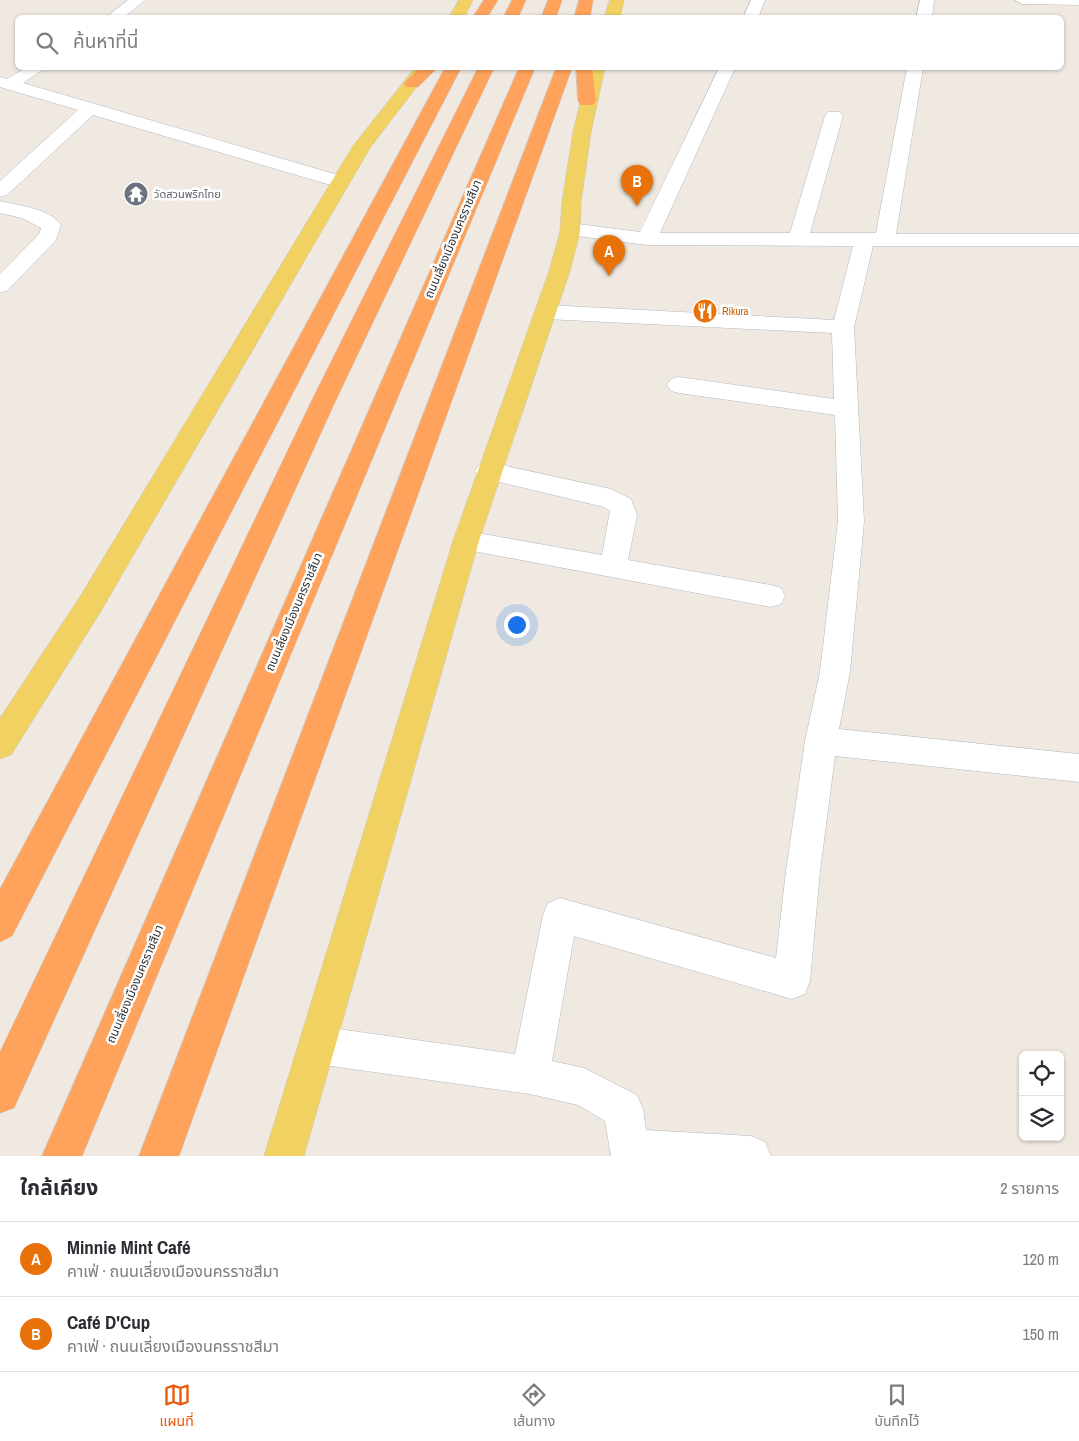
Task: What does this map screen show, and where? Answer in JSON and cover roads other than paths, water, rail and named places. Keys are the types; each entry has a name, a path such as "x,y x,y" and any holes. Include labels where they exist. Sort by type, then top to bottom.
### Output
{"highway":[{"path":"481,15 491,0"},
{"path":"512,15 519,0"},
{"path":"549,15 556,0"},
{"path":"583,15 586,0"},
{"path":"412,83 427,70"},
{"path":"0,924 452,70"},
{"path":"0,1094 323,402 485,70"},
{"name":"ถนนเลี่ยงเมืองนครราชสีมา","path":"62,1156 526,70"},
{"path":"159,1156 563,70"},
{"path":"584,70 587,101"}],"main road":[{"path":"458,15 466,0"},
{"path":"613,15 617,0"},
{"path":"0,745 91,603 362,146 422,70"},
{"path":"284,1156 466,541 488,471 546,312 570,229 571,204 587,101 596,70"}],"street":[{"path":"116,15 138,0"},
{"path":"751,15 758,0"},
{"path":"924,15 927,0"},
{"path":"1022,0 1079,1"},
{"path":"4,83 32,70"},
{"path":"647,239 726,70"},
{"path":"530,1075 560,915 792,981 803,871 821,740 835,672 851,521 848,409 843,327 875,240 915,70"},
{"path":"4,83 341,182"},
{"path":"0,191 89,109"},
{"path":"798,240 834,116"},
{"path":"0,207 29,214 51,225 49,236 0,286"},
{"path":"570,229 647,239 1079,240"},
{"path":"546,312 843,327"},
{"path":"678,385 848,409"},
{"path":"488,471 611,499 622,506 624,515 613,567"},
{"path":"466,541 771,596"},
{"path":"821,740 1079,768"},
{"path":"317,1046 530,1075 584,1087 623,1109 631,1152 751,1156"}],"place":[{"name":"วัดสวนพริกไทย","path":"136,194"},
{"name":"Café D'Cup","path":"637,206"},
{"name":"Minnie Mint Café","path":"609,276"},
{"name":"Rikura","path":"705,311"}]}
